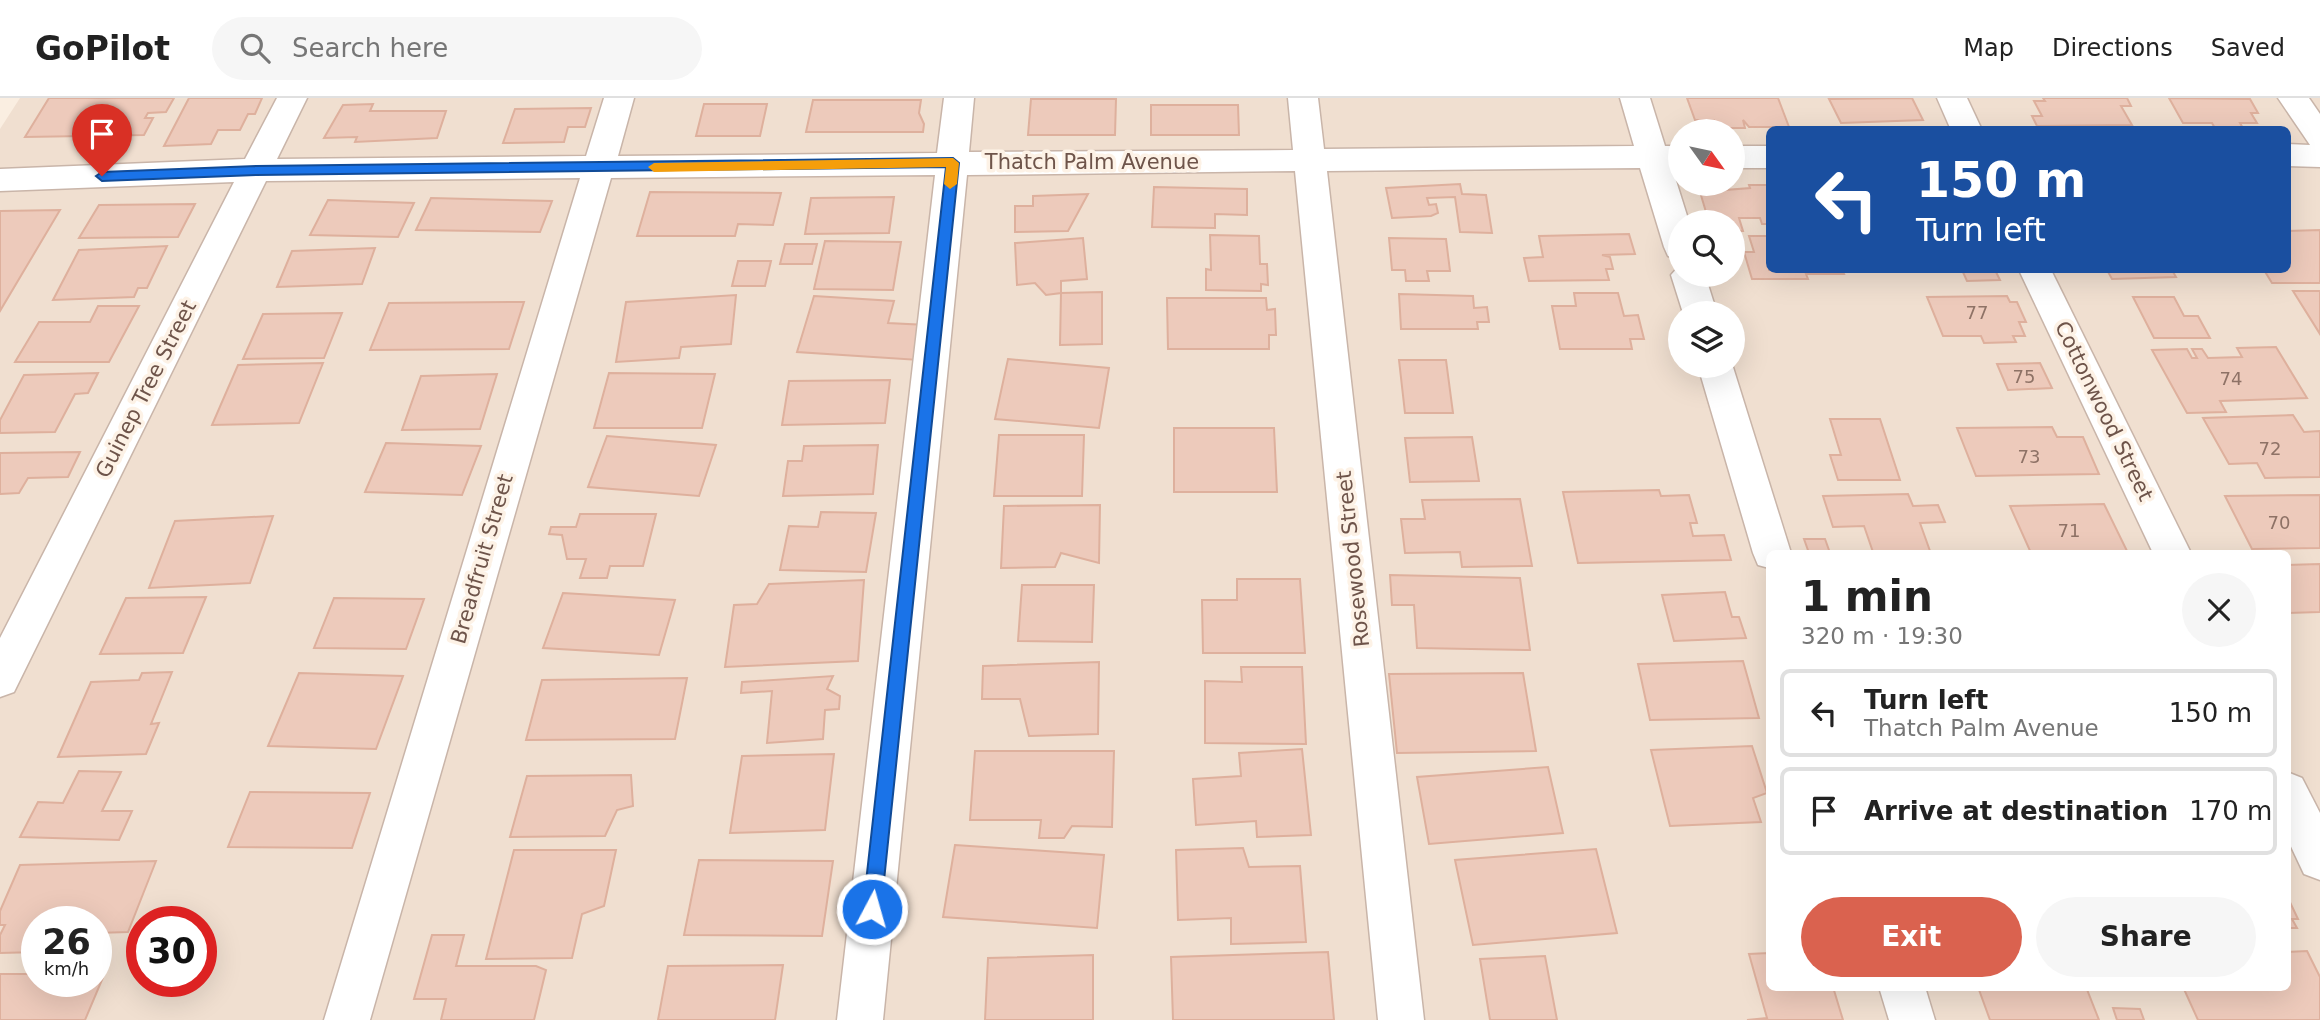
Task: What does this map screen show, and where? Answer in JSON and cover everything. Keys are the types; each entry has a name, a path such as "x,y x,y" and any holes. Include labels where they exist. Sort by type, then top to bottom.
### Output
{"street":[{"name":"Guinep Tree Street","path":"0,679 292,98"},
{"name":"Breadfruit Street","path":"347,1020 619,98"},
{"path":"860,1020 959,98"},
{"name":"Rosewood Street","path":"1303,98 1401,1020"},
{"path":"1635,98 1667,157 1675,210"},
{"path":"1952,98 1965,126"},
{"path":"2293,98 2320,137"},
{"path":"2291,155 2320,156"},
{"name":"Thatch Palm Avenue","path":"0,180 256,170 1667,157"},
{"path":"1745,157 1766,157"},
{"name":"Cottonwood Street","path":"2036,273 2171,550"},
{"path":"1720,378 1771,550"},
{"path":"2291,800 2320,859"},
{"path":"1903,991 1912,1020"}],"shaded area":[{"path":"20,98 2320,98 2320,1020 0,1020 0,129"}],"building":[{"path":"49,98 174,98 166,112 148,113 145,118 153,118 144,135 25,137"},
{"path":"189,98 262,98 255,114 248,114 240,130 218,130 211,144 164,146"},
{"path":"1687,98 1778,98 1789,126 1749,127 1745,119 1695,119"},
{"path":"1912,98 1923,120 1841,123 1829,99"},
{"path":"2043,98 2127,98 2131,106 2121,106 2132,125 2037,126 2032,116 2042,116 2034,101 2045,101"},
{"path":"2169,98 2250,99 2258,113 2251,113 2257,123 2240,123 2242,126 2183,123"},
{"path":"1031,99 1116,99 1115,135 1028,135"},
{"path":"813,100 921,100 919,113 924,124 923,132 806,132"},
{"path":"373,104 370,111 446,111 437,138 355,142 357,137 324,138 343,105"},
{"path":"704,104 767,104 760,136 696,136"},
{"path":"1151,105 1238,105 1239,135 1151,135"},
{"path":"591,108 585,127 568,127 564,142 503,143 515,109"},
{"path":"1460,184 1462,194 1486,195 1492,233 1460,232 1455,197 1427,198 1429,205 1436,204 1438,213 1431,216 1392,218 1386,188"},
{"path":"1749,185 1766,185 1766,224 1762,224 1760,218 1745,218 1745,210 1705,210 1701,196 1745,196 1745,188 1750,188"},
{"path":"1154,187 1247,189 1247,215 1215,214 1215,228 1152,227"},
{"path":"650,192 781,193 773,225 738,224 735,236 637,236"},
{"path":"1088,194 1068,231 1015,232 1015,206 1033,206 1033,196"},
{"path":"894,197 889,233 805,234 811,198"},
{"path":"431,198 552,201 540,232 416,230"},
{"path":"328,200 414,203 398,237 310,235"},
{"path":"195,204 178,237 79,238 99,205"},
{"path":"60,210 0,311 0,211"},
{"path":"2320,230 2320,283 2272,283 2266,273 2291,273 2291,231"},
{"path":"1629,234 1635,254 1602,255 1610,257 1613,269 1606,269 1609,280 1529,281 1524,258 1543,257 1539,236"},
{"path":"1210,235 1259,236 1260,264 1267,264 1268,285 1261,284 1261,291 1206,290 1206,269 1211,270"},
{"path":"1749,236 1766,236 1766,273 1844,274 1806,274 1808,279 1752,279 1745,252 1754,252"},
{"path":"1083,238 1087,279 1061,281 1061,293 1046,295 1035,283 1017,285 1015,243"},
{"path":"1389,238 1446,239 1450,271 1427,271 1429,281 1406,281 1405,270 1392,270"},
{"path":"825,241 901,242 893,290 814,289"},
{"path":"785,244 817,244 812,264 780,264"},
{"path":"167,246 147,288 138,288 134,297 53,300 79,250"},
{"path":"375,248 362,284 277,287 292,251"},
{"path":"738,261 771,261 765,286 732,286"},
{"path":"1963,273 1996,273 2000,280 1967,281"},
{"path":"2109,273 2174,273 2176,277 2112,279"},
{"path":"2293,291 2320,291 2320,334"},
{"path":"1102,292 1102,344 1060,345 1061,293"},
{"path":"1574,293 1618,293 1624,316 1638,315 1644,339 1630,339 1632,349 1560,349 1552,306 1576,306"},
{"path":"1399,294 1473,296 1474,308 1487,307 1489,322 1477,322 1478,329 1401,329"},
{"path":"736,295 731,344 681,347 679,358 616,362 626,302"},
{"path":"814,296 894,301 888,323 927,325 919,360 797,352"},
{"path":"2007,296 2010,302 2017,302 2026,322 2019,322 2025,336 2013,336 2016,342 1984,343 1981,336 1943,336 1927,297"},
{"path":"2133,297 2174,297 2184,316 2198,316 2210,338 2154,338"},
{"path":"1167,298 1266,298 1267,310 1275,309 1276,335 1269,335 1269,349 1168,349"},
{"path":"524,302 509,349 370,350 389,303"},
{"path":"98,306 139,306 109,362 15,362 39,322 90,322"},
{"path":"342,313 324,358 243,359 263,314"},
{"path":"2276,347 2307,398 2220,401 2226,412 2187,413 2152,350 2187,349 2192,358 2197,358 2192,349 2202,349 2208,358 2242,357 2237,348"},
{"path":"1008,359 1109,368 1099,428 995,419"},
{"path":"1399,360 1446,360 1453,413 1405,413"},
{"path":"323,363 299,423 212,425 238,365"},
{"path":"2040,363 2052,388 2008,390 1997,364"},
{"path":"98,373 88,393 75,394 55,432 0,433 0,420 24,375"},
{"path":"609,373 715,374 702,428 594,428"},
{"path":"497,374 480,429 402,430 421,376"},
{"path":"890,380 885,423 782,425 789,381"},
{"path":"2293,415 2304,432 2320,431 2320,477 2265,478 2257,463 2229,464 2203,418"},
{"path":"1830,419 1880,419 1900,480 1838,480 1830,455 1841,455"},
{"path":"2052,427 2057,437 2083,437 2099,474 1976,476 1957,428"},
{"path":"1174,428 1274,428 1277,492 1174,492"},
{"path":"999,435 1084,435 1082,496 994,496"},
{"path":"607,436 716,445 699,496 588,487"},
{"path":"1472,437 1479,481 1410,482 1405,438"},
{"path":"386,443 481,446 462,495 365,492"},
{"path":"878,445 873,494 783,496 788,461 802,461 804,446"},
{"path":"80,452 68,477 28,478 19,493 0,494 0,453"},
{"path":"1659,490 1661,496 1689,495 1697,523 1690,523 1693,536 1724,535 1731,560 1578,563 1563,492"},
{"path":"1908,494 1913,506 1938,505 1945,522 1920,523 1930,550 1872,550 1864,526 1833,527 1823,496"},
{"path":"2320,495 2320,548 2252,549 2225,496"},
{"path":"1520,499 1532,566 1462,567 1460,552 1405,553 1401,519 1425,519 1422,500"},
{"path":"2104,504 2127,550 2030,550 2010,506"},
{"path":"1100,505 1099,563 1061,553 1055,567 1001,568 1004,506"},
{"path":"821,512 876,513 866,572 780,570 789,526 818,527"},
{"path":"580,514 656,514 643,566 610,566 607,578 580,578 586,559 567,559 562,535 549,534 551,527 576,527"},
{"path":"273,516 250,583 149,588 175,521"},
{"path":"1804,539 1825,539 1829,550 1808,550"},
{"path":"2320,564 2320,612 2291,613 2291,565"},
{"path":"1390,575 1520,578 1530,650 1417,648 1414,605 1392,605"},
{"path":"1237,579 1300,579 1305,653 1203,653 1202,600 1237,600"},
{"path":"864,580 858,661 725,667 734,605 757,604 769,584"},
{"path":"1022,585 1094,585 1092,642 1018,641"},
{"path":"1725,592 1732,617 1739,617 1746,638 1674,641 1662,595"},
{"path":"563,593 675,600 659,655 543,648"},
{"path":"206,597 183,653 100,654 126,598"},
{"path":"334,598 424,599 406,649 314,648"},
{"path":"1743,661 1759,718 1650,720 1638,664"},
{"path":"1099,662 1098,734 1029,736 1020,699 982,699 983,666"},
{"path":"1241,667 1302,667 1306,744 1205,743 1205,681 1242,682"},
{"path":"172,672 151,724 159,723 146,754 58,757 91,682 139,680 142,673"},
{"path":"299,673 403,676 376,749 268,746"},
{"path":"1523,673 1536,751 1397,753 1389,674"},
{"path":"833,676 827,689 840,696 839,709 825,710 823,739 767,743 772,691 741,693 742,682"},
{"path":"687,678 675,739 526,740 542,680"},
{"path":"1752,746 1766,790 1766,793 1753,798 1761,822 1670,826 1651,750"},
{"path":"1302,749 1311,835 1257,837 1256,821 1196,825 1193,779 1241,776 1239,753"},
{"path":"975,751 1114,751 1112,827 1072,826 1064,838 1039,838 1041,820 970,820"},
{"path":"834,754 825,830 730,833 742,756"},
{"path":"1548,767 1563,833 1429,844 1417,777"},
{"path":"79,771 121,772 102,811 132,811 119,840 20,837 38,802 63,803"},
{"path":"631,775 633,806 617,810 605,836 510,837 527,776"},
{"path":"250,792 370,793 352,848 228,847"},
{"path":"955,845 1104,855 1097,928 943,917"},
{"path":"1243,848 1249,867 1300,866 1306,942 1231,944 1231,918 1178,920 1176,850"},
{"path":"1596,849 1617,933 1473,945 1455,860"},
{"path":"514,850 616,850 604,906 582,914 572,958 486,959"},
{"path":"699,860 833,861 822,936 684,935"},
{"path":"156,861 138,906 126,906 126,932 112,932 112,906 21,906 21,952 0,953 0,935 5,925 0,925 0,911 20,865"},
{"path":"2291,904 2298,919 2292,919 2297,928 2291,928"},
{"path":"432,935 464,935 456,966 536,966 546,970 534,1020 441,1020 446,999 414,999"},
{"path":"2307,951 2320,977 2320,1020 2198,1020 2185,991 2291,991 2291,952"},
{"path":"1328,952 1334,1020 1173,1020 1171,957"},
{"path":"1766,953 1766,991 1834,991 1843,1020 1747,1020 1767,1018 1749,954"},
{"path":"1093,955 1093,1020 985,1020 988,958"},
{"path":"1545,956 1557,1020 1490,1020 1480,959"},
{"path":"783,965 775,1020 658,1020 668,966"},
{"path":"0,974 21,974 21,997 95,997 85,1020 0,1020"},
{"path":"1979,991 2088,991 2099,1020 1990,1020"},
{"path":"2113,1008 2140,1009 2144,1020 2117,1020"}],"slow traffic":[{"path":"654,167 953,163 950,184"}],"route":[{"path":"102,176 256,170 953,163 872,909"}]}
